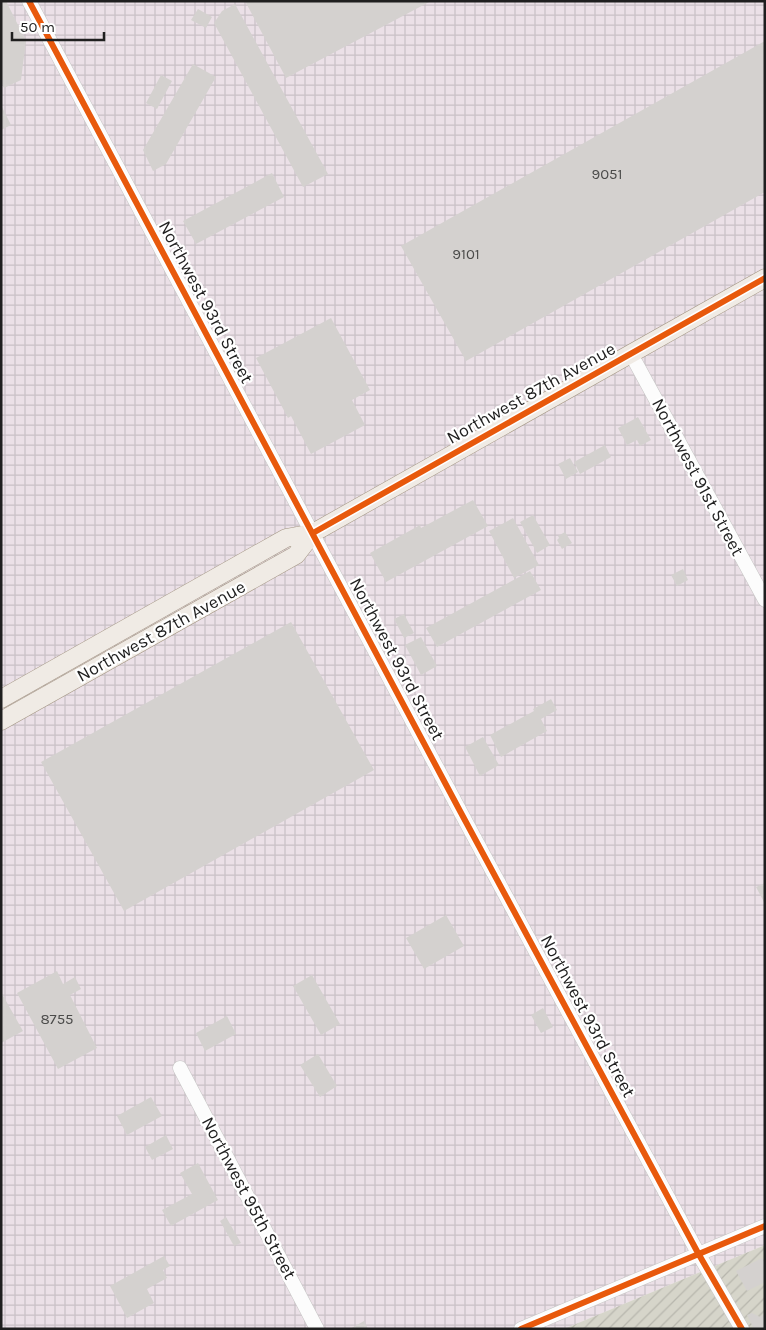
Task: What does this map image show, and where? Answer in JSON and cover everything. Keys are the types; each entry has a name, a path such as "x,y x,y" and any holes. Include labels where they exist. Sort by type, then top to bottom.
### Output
{"main road":[{"name":"Northwest 87th Avenue","path":"1,699 286,538 313,533 765,278"},
{"name":"Northwest 87th Avenue","path":"1,721 296,555 313,533"}],"street":[{"name":"Northwest 93rd Street","path":"29,1 465,820 698,1253 742,1329"},
{"name":"Northwest 91st Street","path":"631,354 765,600"},
{"name":"Northwest 95th Street","path":"180,1068 318,1329"},
{"path":"521,1329 765,1226"}],"shaded area":[{"path":"1,1 765,1 765,1245 564,1329 1,1329"},
{"path":"765,1245 765,1329 564,1329"}],"building":[{"path":"1,1 6,1 26,41 21,80 4,88 1,82"},
{"path":"245,1 431,1 286,78"},
{"path":"235,4 328,174 303,187 214,23 222,11"},
{"path":"198,9 212,17 206,28 191,20"},
{"path":"765,41 765,192 466,361 401,246"},
{"path":"193,64 216,77 166,164 153,171 143,150"},
{"path":"161,75 172,81 157,109 146,103"},
{"path":"1,105 11,125 1,130"},
{"path":"272,173 284,197 196,244 183,221"},
{"path":"331,318 370,390 352,400 365,425 311,454 291,416 288,418 256,358"},
{"path":"638,417 651,440 640,446 637,440 627,445 618,428"},
{"path":"605,445 611,457 580,474 574,462"},
{"path":"570,458 578,472 566,479 558,464"},
{"path":"473,500 488,526 386,582 370,553 420,525 421,528"},
{"path":"533,515 550,545 537,553 520,522"},
{"path":"513,518 539,565 514,578 489,531"},
{"path":"565,532 572,543 562,549 557,540 558,536"},
{"path":"683,569 688,580 677,586 671,575"},
{"path":"530,571 541,590 437,647 426,628"},
{"path":"404,614 414,633 404,638 394,619"},
{"path":"291,622 374,770 124,911 41,762"},
{"path":"421,637 437,666 421,675 405,645"},
{"path":"551,699 557,710 541,719 547,731 501,757 490,735 534,711 533,709"},
{"path":"483,737 499,765 480,776 465,747"},
{"path":"765,883 765,904 756,887"},
{"path":"446,915 464,946 424,969 406,938"},
{"path":"57,971 63,984 75,977 81,989 70,995 97,1048 58,1069 17,993"},
{"path":"312,975 340,1024 321,1035 293,986"},
{"path":"1,992 23,1031 1,1043"},
{"path":"543,1008 553,1027 541,1033 531,1015"},
{"path":"227,1016 236,1034 205,1051 196,1033"},
{"path":"318,1054 337,1086 320,1097 300,1065"},
{"path":"151,1097 162,1116 127,1135 117,1116"},
{"path":"166,1135 173,1149 152,1160 145,1147"},
{"path":"198,1163 218,1200 171,1226 162,1210 192,1194 180,1173"},
{"path":"226,1217 241,1243 234,1246 220,1221"},
{"path":"164,1256 170,1266 163,1270 167,1278 147,1289 154,1303 127,1318 110,1286"},
{"path":"762,1258 765,1263 765,1282 747,1291 736,1271"},
{"path":"752,1313 760,1317 765,1314 765,1329 754,1329 747,1315"},
{"path":"364,1321 368,1329 350,1329"}],"cycle path":[{"path":"29,1 460,811 698,1253 742,1329"},
{"path":"313,533 765,278"},
{"path":"521,1329 765,1226"}]}
